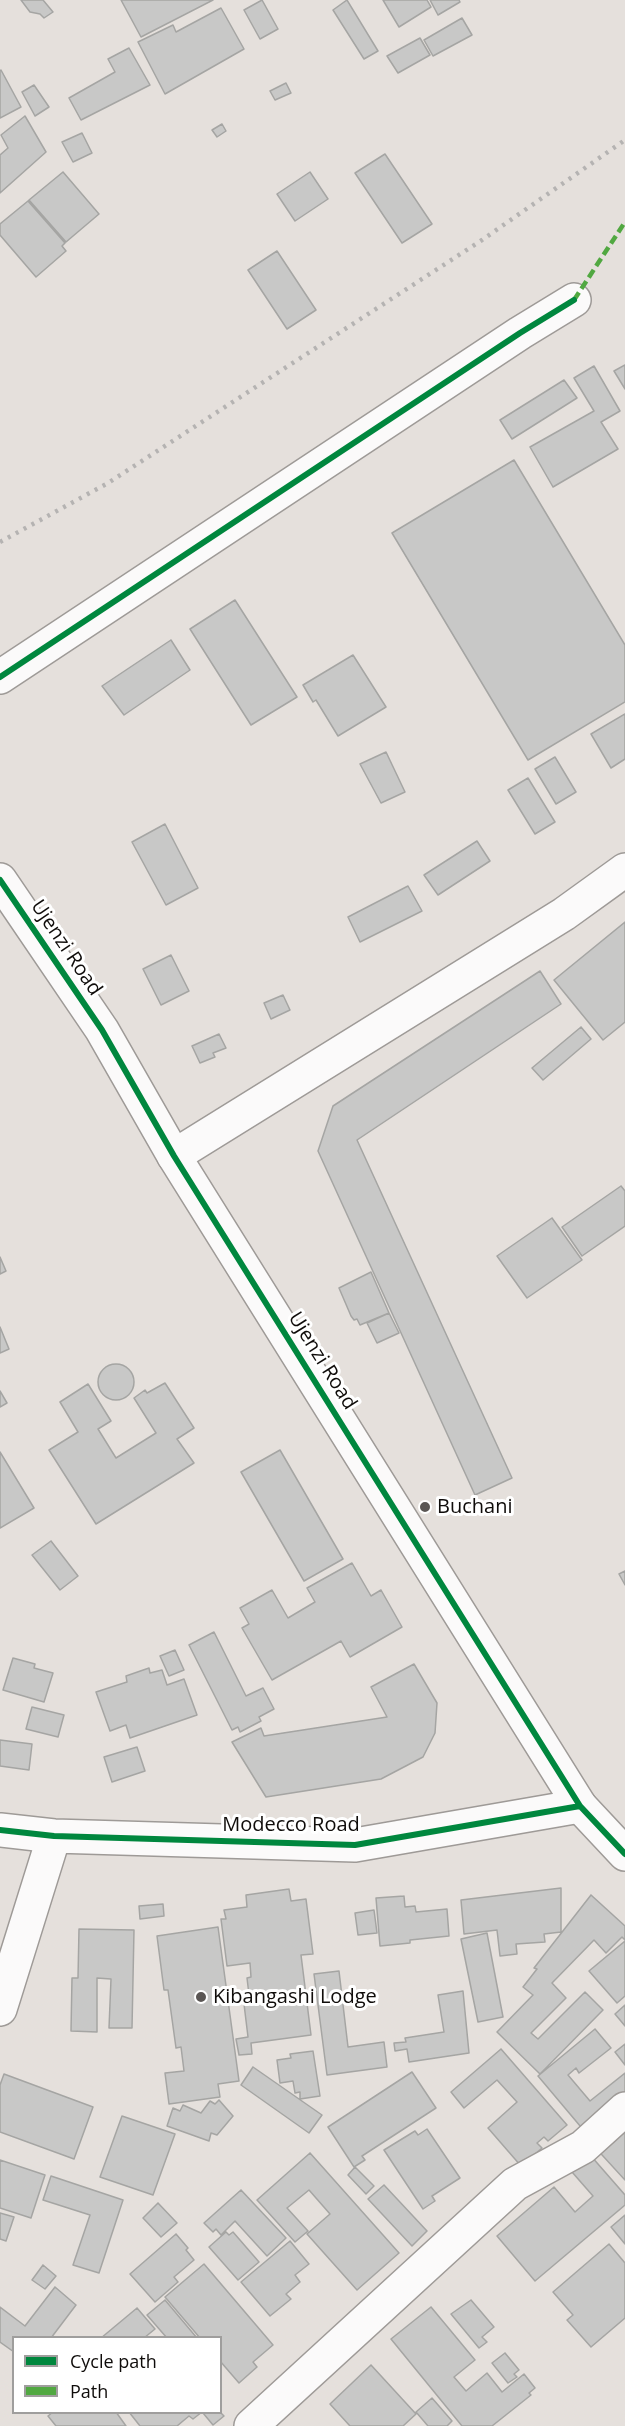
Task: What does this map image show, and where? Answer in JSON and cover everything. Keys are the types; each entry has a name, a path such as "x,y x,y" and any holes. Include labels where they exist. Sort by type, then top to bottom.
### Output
{"street":[{"path":"0,678 520,333 574,300"},
{"path":"174,1156 564,914 625,870"},
{"name":"Ujenzi Road","path":"0,880 102,1030 174,1156 580,1806 625,1854"},
{"name":"Modecco Road","path":"0,1830 54,1836 355,1845 580,1806"},
{"path":"0,2009 54,1836"},
{"path":"251,2426 515,2184 583,2147 625,2109"}],"building":[{"path":"21,0 43,0 53,12 44,18 40,14 30,12"},
{"path":"121,0 213,0 141,37"},
{"path":"262,0 278,29 260,39 244,10"},
{"path":"347,0 378,51 364,59 333,10"},
{"path":"383,0 427,0 431,7 399,27"},
{"path":"430,0 459,0 460,2 438,15"},
{"path":"221,8 244,49 165,94 138,42 173,25 176,32"},
{"path":"462,18 472,35 433,56 424,40"},
{"path":"420,38 430,55 398,73 387,56"},
{"path":"129,48 150,85 81,120 69,98 115,72 108,59"},
{"path":"0,71 21,107 0,118"},
{"path":"286,83 291,93 275,100 270,91"},
{"path":"34,85 49,107 35,116 22,92"},
{"path":"25,116 46,152 0,193 0,155 8,148 1,135"},
{"path":"222,124 226,131 217,137 212,130"},
{"path":"82,133 92,153 73,162 62,142"},
{"path":"385,154 432,224 402,243 355,173"},
{"path":"63,172 99,214 66,242 29,200"},
{"path":"310,172 328,199 295,221 277,194"},
{"path":"28,201 65,243 62,246 66,251 36,277 0,235 0,224"},
{"path":"277,251 316,310 287,329 248,270"},
{"path":"625,365 625,389 614,371"},
{"path":"594,366 620,411 601,422 618,449 553,487 530,447 594,411 574,378"},
{"path":"564,380 577,398 512,439 500,420"},
{"path":"514,460 625,645 625,702 528,760 392,533"},
{"path":"235,600 297,697 251,725 190,629"},
{"path":"171,640 190,670 124,715 102,686"},
{"path":"353,655 386,707 338,736 316,700 313,702 303,685"},
{"path":"625,714 625,759 611,768 591,734"},
{"path":"386,752 405,792 381,803 360,764"},
{"path":"555,757 576,792 556,804 535,769"},
{"path":"528,778 555,822 535,834 508,790"},
{"path":"165,824 198,888 166,905 132,842"},
{"path":"477,841 490,861 438,895 424,875"},
{"path":"408,886 422,911 360,942 348,917"},
{"path":"625,922 625,1022 603,1040 554,980"},
{"path":"171,955 189,991 161,1005 143,969"},
{"path":"540,971 561,1004 357,1140 512,1478 475,1495 318,1151 333,1106"},
{"path":"283,995 290,1010 271,1019 264,1003"},
{"path":"581,1027 591,1039 543,1080 532,1068"},
{"path":"219,1034 226,1048 213,1053 215,1057 200,1063 192,1046"},
{"path":"621,1186 625,1191 625,1226 582,1256 562,1227"},
{"path":"552,1218 582,1260 527,1298 497,1256"},
{"path":"0,1257 6,1271 0,1274"},
{"path":"371,1272 389,1313 360,1325 357,1319 354,1320 351,1316 339,1288"},
{"path":"389,1313 399,1333 377,1343 367,1323"},
{"path":"0,1327 9,1349 0,1353"},
{"path":"116,1364 128,1370 134,1382 128,1394 116,1400 104,1394 98,1382 104,1370"},
{"path":"165,1383 194,1428 177,1439 194,1463 96,1524 49,1450 78,1432 60,1402 88,1384 111,1421 98,1429 116,1458 156,1433 134,1398 145,1390 147,1393"},
{"path":"0,1391 7,1403 0,1407"},
{"path":"280,1450 343,1559 304,1581 241,1472"},
{"path":"0,1452 34,1508 0,1528"},
{"path":"51,1541 78,1576 60,1590 32,1555"},
{"path":"352,1563 371,1596 381,1590 402,1627 350,1657 341,1641 272,1680 242,1628 249,1624 240,1608 272,1590 288,1618 315,1602 307,1588"},
{"path":"625,1571 625,1585 619,1574"},
{"path":"214,1632 246,1696 263,1688 274,1709 259,1717 261,1721 240,1732 238,1727 232,1730 189,1645"},
{"path":"175,1650 184,1670 169,1676 160,1656"},
{"path":"13,1658 35,1664 34,1668 53,1673 44,1702 3,1690"},
{"path":"414,1664 437,1703 435,1733 423,1757 381,1779 266,1797 232,1742 261,1728 264,1736 387,1717 371,1687"},
{"path":"149,1668 150,1673 162,1670 167,1685 184,1679 197,1715 130,1738 126,1725 110,1731 96,1692 127,1682 126,1676"},
{"path":"32,1707 64,1715 58,1737 26,1729"},
{"path":"0,1740 32,1744 29,1770 0,1766"},
{"path":"137,1747 145,1771 112,1782 104,1757"},
{"path":"561,1888 561,1932 544,1934 545,1942 516,1944 517,1954 500,1956 497,1930 464,1934 461,1900"},
{"path":"289,1889 291,1901 306,1899 313,1954 301,1955 311,2035 251,2043 252,2054 239,2055 236,2039 248,2037 244,2004 250,2003 247,1978 251,1977 250,1963 227,1966 221,1919 226,1919 224,1910 247,1907 246,1895"},
{"path":"591,1895 625,1926 625,1940 622,1937 606,1953 594,1940 552,1983 566,1998 531,2033 538,2039 585,1992 603,2010 540,2074 497,2032 533,1995 523,1987 537,1969 534,1968"},
{"path":"404,1896 405,1907 415,1906 416,1912 447,1909 449,1936 380,1946 376,1898"},
{"path":"163,1904 164,1916 140,1919 139,1906"},
{"path":"374,1910 377,1933 358,1935 355,1913"},
{"path":"218,1927 239,2081 218,2084 220,2097 169,2104 165,2073 184,2071 181,2047 176,2048 168,1990 164,1990 157,1936"},
{"path":"79,1929 134,1930 132,2028 109,2028 111,1979 97,1978 97,2032 71,2031 72,1978 78,1978"},
{"path":"487,1933 503,2017 478,2022 461,1939"},
{"path":"625,1941 625,1996 617,2003 589,1971"},
{"path":"339,1971 348,2047 384,2042 387,2067 327,2075 314,1974"},
{"path":"463,1991 469,2053 409,2062 407,2049 395,2051 394,2043 406,2042 405,2038 444,2032 438,1995"},
{"path":"625,2005 625,2026 615,2014"},
{"path":"595,2029 611,2048 579,2073 576,2068 568,2075 590,2101 625,2073 625,2100 586,2133 538,2076"},
{"path":"625,2044 625,2065 615,2052"},
{"path":"501,2049 567,2125 548,2141 544,2137 537,2143 542,2148 521,2166 488,2128 517,2102 497,2080 464,2108 451,2092"},
{"path":"313,2051 320,2096 300,2099 300,2092 295,2093 293,2081 280,2083 277,2060 291,2058 290,2054"},
{"path":"253,2067 322,2115 309,2133 241,2085"},
{"path":"412,2072 436,2108 362,2156 365,2160 354,2167 328,2127"},
{"path":"4,2074 93,2107 74,2159 0,2132 0,2085"},
{"path":"219,2100 233,2116 217,2135 211,2133 209,2141 167,2126 173,2108 180,2111 183,2105 201,2113 210,2101 215,2104"},
{"path":"122,2116 175,2134 153,2195 100,2177"},
{"path":"625,2116 625,2180 592,2144"},
{"path":"427,2129 460,2178 432,2196 435,2201 423,2209 384,2150 415,2131 418,2135"},
{"path":"310,2153 399,2253 357,2290 307,2234 330,2214 309,2190 287,2208 308,2231 295,2242 257,2200"},
{"path":"591,2156 625,2195 625,2205 535,2281 497,2236 554,2187 575,2212 593,2196 572,2172"},
{"path":"0,2160 45,2175 31,2218 0,2208"},
{"path":"355,2167 374,2186 366,2194 348,2175"},
{"path":"51,2176 123,2200 99,2273 73,2265 90,2215 43,2200"},
{"path":"384,2185 427,2231 412,2246 368,2199"},
{"path":"241,2190 286,2238 267,2256 235,2221 221,2235 216,2229 213,2232 204,2223"},
{"path":"158,2203 177,2223 161,2237 143,2218"},
{"path":"0,2213 14,2217 6,2241 0,2239"},
{"path":"625,2215 625,2244 611,2227"},
{"path":"226,2232 229,2235 233,2232 259,2262 238,2280 209,2247"},
{"path":"176,2234 188,2248 186,2250 194,2260 174,2277 178,2282 155,2302 130,2274"},
{"path":"290,2241 309,2264 295,2275 300,2282 286,2294 291,2299 270,2316 241,2282"},
{"path":"609,2244 625,2263 625,2318 591,2347 567,2320 573,2315 553,2292"},
{"path":"204,2264 273,2345 253,2362 257,2367 239,2383 222,2363 222,2336 198,2336 165,2297"},
{"path":"43,2265 56,2276 45,2289 32,2280"},
{"path":"55,2287 76,2305 53,2336 12,2336 12,2351 0,2342 0,2307 25,2326"},
{"path":"165,2300 195,2336 165,2336 147,2315"},
{"path":"471,2300 494,2327 482,2337 487,2342 479,2348 451,2314"},
{"path":"431,2307 475,2360 454,2377 466,2391 487,2373 502,2392 524,2374 535,2388 529,2393 531,2395 492,2426 462,2426 391,2339"},
{"path":"137,2308 155,2329 146,2336 103,2336"},
{"path":"505,2353 519,2370 514,2374 517,2377 508,2383 492,2363"},
{"path":"371,2365 416,2414 403,2426 350,2426 330,2404"},
{"path":"432,2398 452,2421 447,2426 428,2426 416,2412"},
{"path":"50,2414 117,2414 126,2426 56,2426 48,2416"},
{"path":"131,2414 199,2414 193,2419 189,2416 177,2426 140,2426"},
{"path":"204,2414 224,2416 213,2425"}],"railway":[{"path":"0,542 108,483 482,240 625,140"}],"marked path":[{"path":"574,300 625,222"}],"cycle path":[{"path":"0,677 520,333 574,300"},
{"path":"0,880 102,1030 174,1156 580,1806 625,1854"},
{"path":"0,1830 54,1836 355,1845 580,1806"}],"place":[{"name":"Buchani","path":"425,1507"},
{"name":"Kibangashi Lodge","path":"201,1997"}]}
